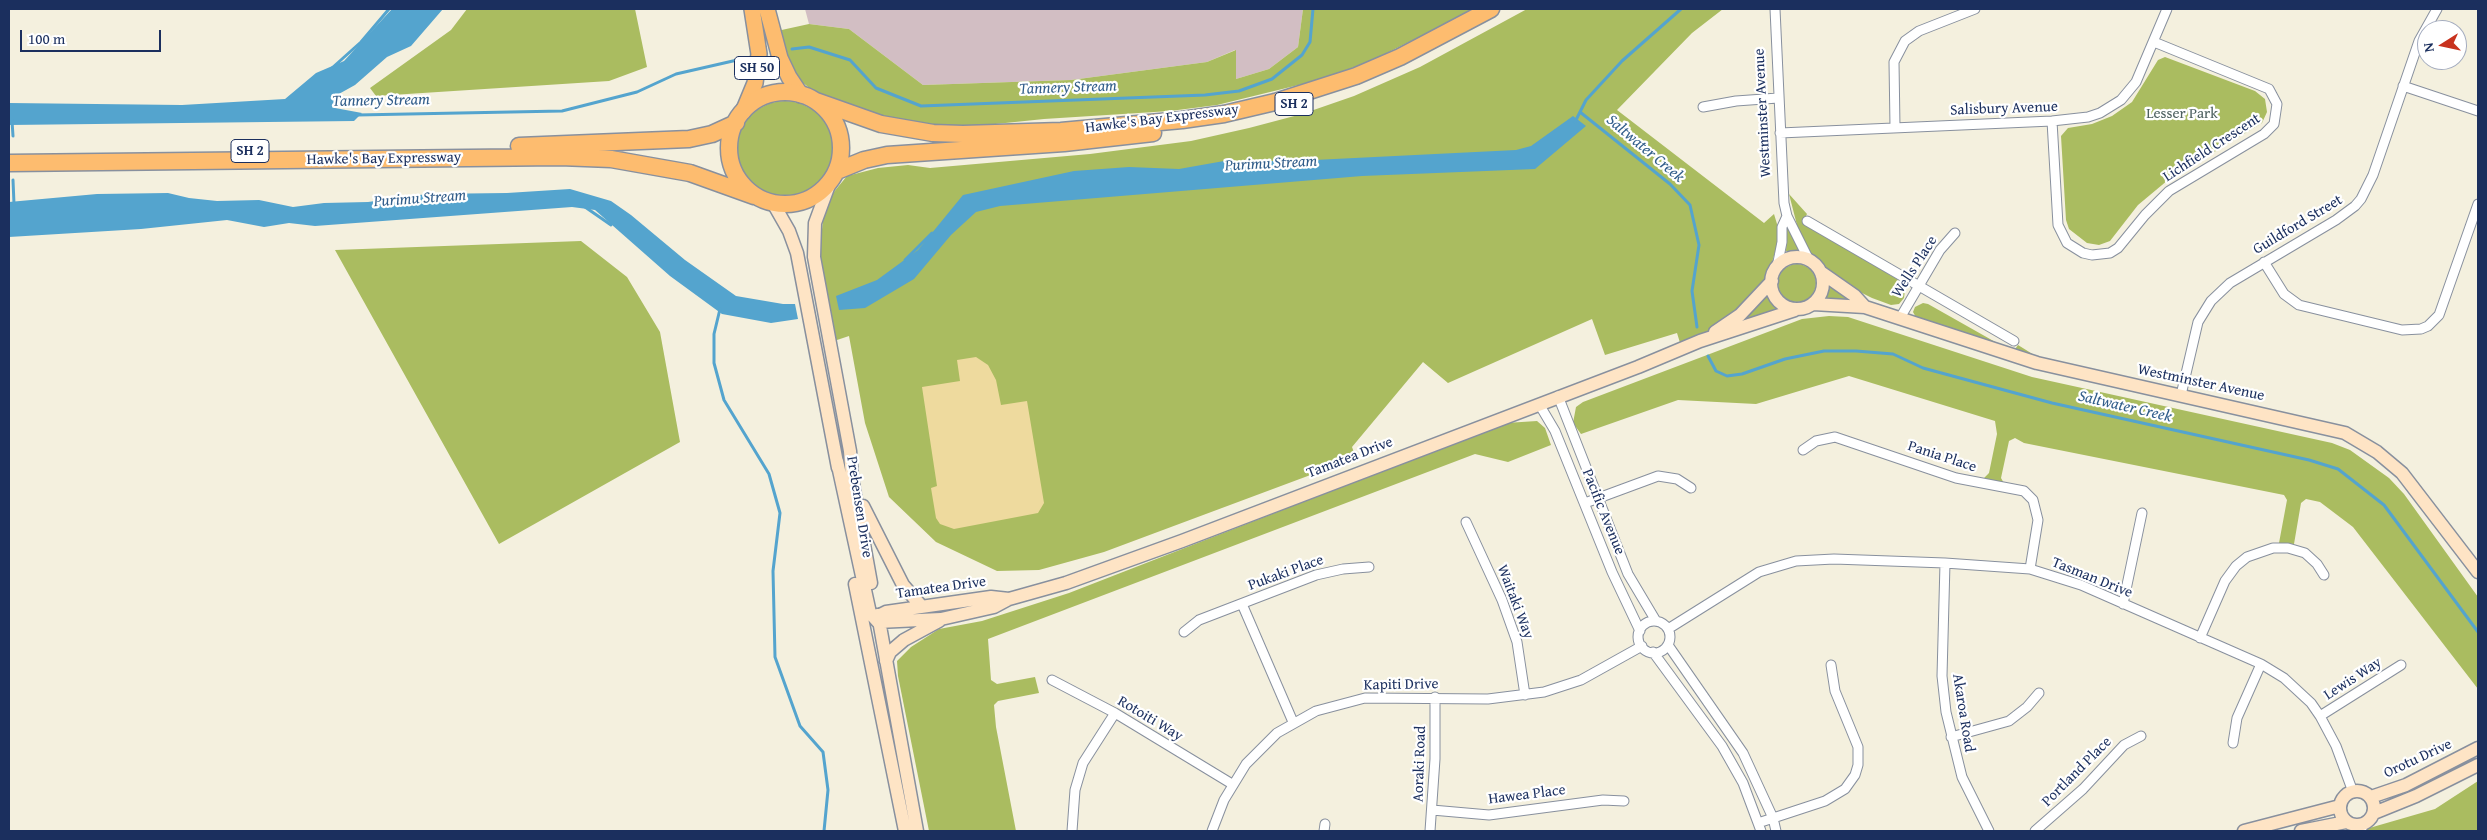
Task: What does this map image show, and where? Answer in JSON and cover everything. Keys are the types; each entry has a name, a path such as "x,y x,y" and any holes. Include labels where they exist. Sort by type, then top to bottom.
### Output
{"highway":[{"name":"Hawke's Bay Expressway","path":"808,98 858,117 893,127 963,134 1061,131 1224,114 1275,102 1356,76 1400,57 1491,9"},
{"name":"Hawke's Bay Expressway","path":"833,178 864,160 887,155 1114,138 1214,124 1249,116 1319,98 1368,80 1420,55 1505,9"},
{"name":"SH 2","path":"739,118 755,101 772,94 808,98"},
{"path":"808,98 827,111 839,132 841,148 833,178"},
{"name":"Hawke's Bay Expressway","path":"9,154 422,150 661,141 712,134 739,118"},
{"name":"SH 50","path":"739,118 730,139 731,163 739,180 754,196"},
{"name":"Hawke's Bay Expressway","path":"9,163 542,157 603,158 690,173 754,196"},
{"name":"SH 2","path":"754,196 773,203 798,203 813,196 833,178"}],"main road":[{"name":"SH 50","path":"739,118 755,83 759,54 752,9"},
{"name":"SH 50","path":"767,9 782,64 808,98"},
{"name":"Prebensen Drive","path":"833,178 815,223 814,258 850,451 852,478 877,620 917,831"},
{"name":"Prebensen Drive","path":"773,203 789,230 797,253 837,461 844,527 861,619 904,827"},
{"path":"1795,257 1815,263 1822,273 1821,290 1813,304 1795,310 1779,302 1774,295 1772,281 1777,266 1782,261 1795,257"},
{"name":"Westminster Avenue","path":"1822,273 1855,296 1865,307"},
{"name":"Tamatea Drive","path":"1700,341 1740,315 1772,281"},
{"name":"Westminster Avenue","path":"1813,304 1865,307 2020,358 2328,428 2360,441 2392,463 2408,478 2478,572"},
{"name":"Tamatea Drive","path":"877,620 941,620 994,608 1009,599 1066,583 1182,541 1558,396 1638,368 1700,341 1795,310"},
{"path":"837,461 866,598 870,613 877,620 873,632 893,746 904,827"},
{"path":"852,478 866,517 903,585 922,607"},
{"name":"Tamatea Drive","path":"877,620 886,612 992,597 1009,599"},
{"path":"886,661 890,652 904,640 941,620"},
{"name":"Orotu Drive","path":"2370,797 2406,784 2478,748"},
{"name":"Orotu Drive","path":"2374,813 2416,796 2478,765"},
{"path":"2353,792 2362,792 2370,797 2375,807 2374,813 2361,828 2346,822 2341,815 2340,806 2344,797 2353,792"},
{"path":"2244,831 2340,806"},
{"path":"2301,831 2346,822"}],"street":[{"name":"Westminster Avenue","path":"1775,9 1780,133 1787,216 1809,260"},
{"path":"1895,127 1894,62 1905,41 1918,31 1975,9"},
{"name":"Salisbury Avenue","path":"1780,133 2052,121 2088,117 2100,113 2121,100 2136,82 2167,9"},
{"name":"Guildford Street","path":"2181,395 2196,331 2204,310 2230,283 2336,220 2355,206 2373,175 2419,41 2437,9"},
{"name":"Lichfield Crescent","path":"2052,121 2058,225 2067,243 2082,253 2092,255 2110,252 2118,248 2156,202 2169,191 2264,134 2274,124 2277,104 2269,90 2154,42"},
{"path":"2403,86 2478,111"},
{"path":"1703,107 1736,101 1778,98"},
{"path":"2264,262 2284,294 2299,305 2402,330 2421,329 2428,326 2440,315 2478,204"},
{"name":"Westminster Avenue","path":"1777,266 1782,242 1782,227 1787,216"},
{"path":"1807,221 1919,284 2014,341"},
{"name":"Wells Place","path":"1900,318 1940,250 1955,233"},
{"name":"Pacific Avenue","path":"1558,396 1628,574 1656,621"},
{"name":"Pacific Avenue","path":"1539,404 1555,431 1612,572 1640,631"},
{"name":"Pania Place","path":"1803,450 1816,442 1835,437 1956,478 2024,491 2033,500 2038,520 2030,569"},
{"path":"1585,503 1658,476 1676,479 1691,488"},
{"path":"2123,604 2142,514"},
{"name":"Waitaki Way","path":"1466,522 1502,600 1517,642 1525,695"},
{"path":"2200,638 2224,581 2236,566 2248,557 2273,548 2288,548 2305,553 2317,564 2324,575"},
{"name":"Tasman Drive","path":"1668,629 1759,572 1796,561 1834,559 1945,563 2030,569 2081,585 2261,664 2298,690 2320,716 2336,746 2353,792"},
{"name":"Akaroa Road","path":"1945,563 1942,676 1951,737 1962,777 1989,831"},
{"name":"Pukaki Place","path":"1184,632 1199,620 1316,575 1343,569 1370,568"},
{"name":"Pukaki Place","path":"1242,604 1293,722"},
{"path":"1653,652 1662,651 1668,645 1670,634 1668,629 1656,621 1646,624 1640,631 1642,646 1653,652 1722,746 1742,784 1759,827 1773,818 1832,797 1845,789 1855,775 1858,765 1858,747 1835,691 1830,664"},
{"path":"1668,645 1731,734 1753,773 1773,818 1776,831"},
{"name":"Kapiti Drive","path":"1212,831 1232,784 1256,752 1277,733 1293,722 1316,711 1365,698 1488,698 1525,695 1562,688 1581,680 1642,646"},
{"path":"2233,743 2237,718 2261,664"},
{"name":"Lewis Way","path":"2320,716 2401,665"},
{"name":"Rotoiti Way","path":"1052,680 1115,713 1232,784"},
{"path":"1951,737 2010,720 2027,707 2039,693"},
{"name":"Aoraki Road","path":"1430,831 1435,697"},
{"path":"1072,831 1075,790 1084,764 1115,713"},
{"name":"Portland Place","path":"2036,831 2083,789 2124,745 2141,736"},
{"name":"Hawea Place","path":"1432,810 1489,815 1603,800 1624,801"}],"shaded area":[{"path":"805,9 1303,9 1298,47 1269,69 1236,79 1235,50 1207,62 1071,80 923,85 849,29 809,24"}],"green space":[{"path":"467,9 635,9 647,67 609,81 376,96 370,88 451,30"},
{"path":"1303,9 1475,9 1371,61 1319,80 1217,105 1170,111 1044,119 957,128 915,124 874,115 817,94 798,79 777,31 809,24 849,29 923,85 1071,80 1207,62 1236,50 1236,79 1269,69 1298,47"},
{"path":"1527,9 1723,9 1692,33 1617,110 1764,223 1774,214 1777,224 1777,245 1770,270 1760,291 1717,330 1681,346 1677,333 1605,355 1592,319 1448,383 1423,362 1352,447 1356,458 1104,552 1039,570 997,571 936,542 889,497 865,423 849,336 834,341 819,262 823,219 833,193 847,176 878,168 908,165 930,168 1090,154 1191,141 1249,128 1302,114 1354,96 1420,67"},
{"name":"Lesser Park","path":"2165,57 2255,91 2265,99 2267,112 2262,123 2168,180 2138,205 2110,241 2099,245 2087,243 2069,229 2066,220 2061,136 2068,128 2092,124 2112,116 2132,102 2158,60"},
{"path":"785,101 803,104 819,115 830,131 833,149 830,167 819,183 803,194 785,197 767,194 751,183 740,167 737,149 740,131 751,115 767,104"},
{"path":"1789,194 1807,214 1803,222 1902,282 1905,290 1904,298 1899,304 1891,305 1846,285 1811,253 1798,229"},
{"path":"1787,227 1800,249 1799,251 1786,251"},
{"path":"581,241 627,277 660,332 680,442 499,544 335,250"},
{"path":"1797,264 1810,270 1816,283 1810,296 1797,302 1784,296 1778,283 1784,270"},
{"path":"1830,285 1854,301 1822,299"},
{"path":"1768,292 1772,302 1781,311 1744,321"},
{"path":"1923,303 1928,304 2013,352 2018,345 2047,363 2030,362 1918,321 1913,312 1915,307"},
{"path":"1829,316 1848,317 2032,377 2332,443 2350,450 2389,478 2404,494 2478,597 2478,689 2353,527 2320,502 2306,499 2301,503 2294,544 2279,543 2287,500 2284,495 2024,443 2015,438 2009,441 2001,478 2005,485 1984,478 1989,473 1997,434 1995,421 1849,376 1756,404 1678,400 1581,434 1573,423 1576,407 1583,402 1802,319"},
{"path":"1537,421 1545,428 1551,445 1508,462 1475,454 988,639 991,680 997,684 1035,677 1039,693 998,701 994,705 996,727 1016,831 929,831 898,676 897,661 911,647 939,629 982,621 1069,593 1506,423"},
{"path":"2478,781 2478,831 2359,831 2435,809"}],"sand":[{"path":"976,357 988,365 996,380 1001,405 1027,401 1044,503 1038,513 954,529 940,524 936,518 931,488 937,486 922,387 960,381 957,360"}],"water":[{"path":"392,9 443,9 411,46 387,57 355,85 337,95 335,108 362,113 354,121 9,125 9,103 182,105 285,99 316,73 344,61"},
{"path":"1573,116 1586,126 1535,169 1362,176 1000,206 976,212 951,235 914,279 865,308 839,310 836,296 877,280 918,250 963,195 1074,171 1129,167 1179,169 1224,161 1294,161 1516,150 1531,146"},
{"path":"570,189 611,201 631,215 685,260 736,296 783,304 795,304 798,319 771,323 722,314 670,276 595,210 572,207 315,226 289,223 264,227 227,220 141,229 9,237 9,202 97,194 168,193 189,198 217,201 259,200 293,207 324,203 368,202 427,194 507,193"}],"waterway":[{"path":"332,68 361,42 389,9"},
{"name":"Tannery Stream","path":"792,49 809,47 850,60 876,88 921,106 1205,95 1239,91 1272,79 1302,55 1310,42 1313,9"},
{"name":"Purimu Stream","path":"1575,122 1586,100 1622,61 1681,9"},
{"name":"Tannery Stream","path":"357,115 562,111 637,92 676,74 746,58"},
{"name":"Saltwater Creek","path":"1580,112 1670,184 1690,205 1699,245 1692,291 1697,327"},
{"path":"12,121 13,136"},
{"path":"13,180 14,204"},
{"name":"Purimu Stream","path":"585,207 611,225"},
{"name":"Purimu Stream","path":"905,260 932,233"},
{"path":"720,309 714,334 714,363 724,400 769,474 780,513 773,571 775,657 800,726 823,752 828,790 824,831"},
{"name":"Saltwater Creek","path":"1708,356 1716,371 1727,376 1742,374 1785,359 1824,351 1893,354 1923,368 2052,403 2309,460 2338,469 2384,505 2478,632"}]}
